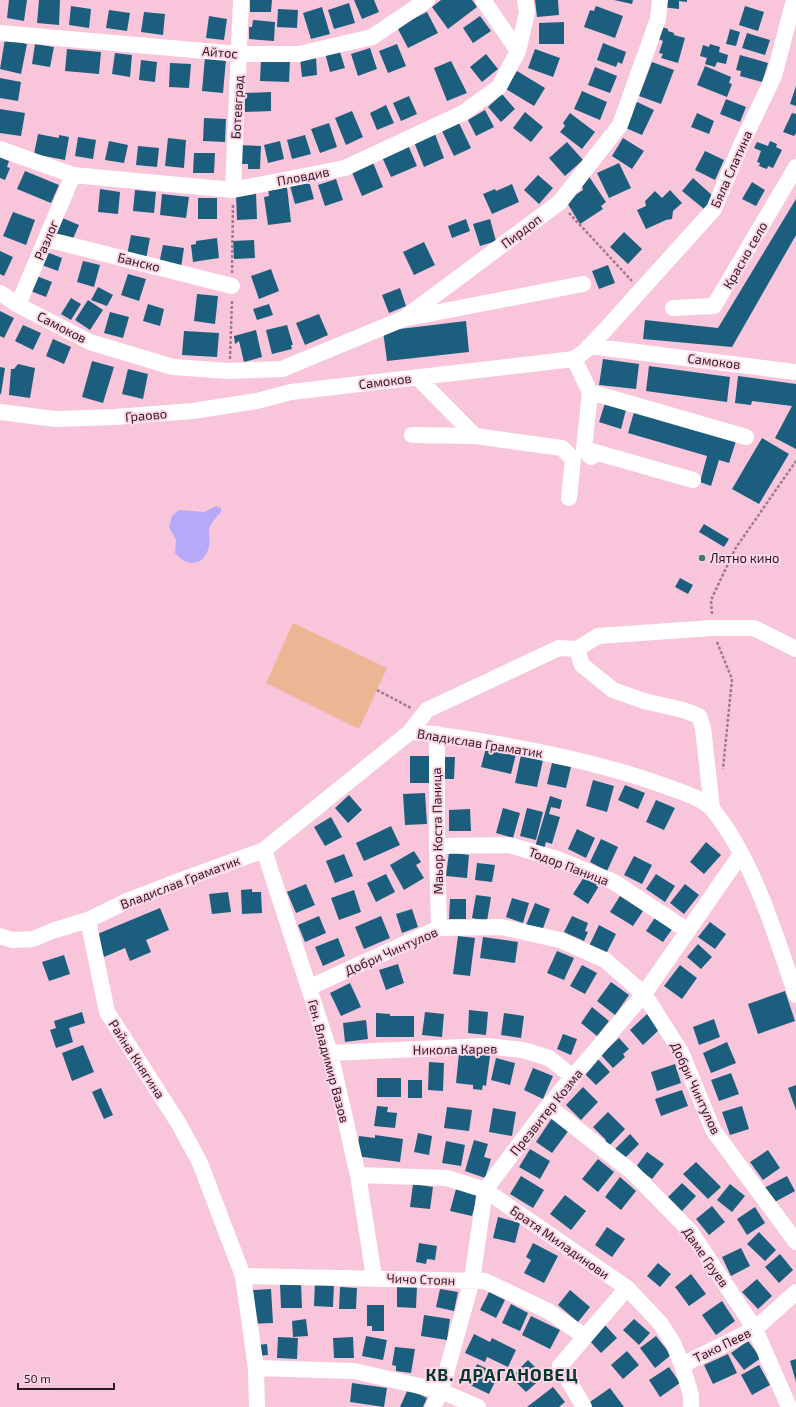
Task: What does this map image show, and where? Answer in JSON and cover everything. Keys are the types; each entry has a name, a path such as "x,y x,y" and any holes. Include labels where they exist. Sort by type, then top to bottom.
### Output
{"street":[{"name":"Ботевград","path":"233,190 241,0"},
{"name":"Айтос","path":"0,32 239,54 300,54 372,37 427,0"},
{"path":"483,0 518,51"},
{"name":"Пловдив","path":"0,149 73,174 233,190 344,168 463,113 499,87 518,51 527,12 525,0"},
{"name":"Пирдоп","path":"282,369 403,319 560,202 620,125 658,19 660,0"},
{"name":"Бяла Слатина","path":"589,346 714,209 741,145 774,76 794,0"},
{"name":"Красно село","path":"673,308 714,306 796,167"},
{"name":"Разлог","path":"18,305 73,174"},
{"name":"Банско","path":"46,238 232,286"},
{"path":"403,319 583,284"},
{"name":"Самоков","path":"0,293 18,305 90,342 173,367 229,371 282,369"},
{"path":"589,346 574,359 590,392 584,449 595,462"},
{"name":"Самоков","path":"589,346 796,372"},
{"name":"Самоков","path":"291,392 574,359"},
{"path":"282,369 291,392"},
{"path":"417,377 475,436"},
{"name":"Граово","path":"0,412 55,419 115,417 200,410 257,401 291,392"},
{"path":"590,392 746,437"},
{"path":"412,435 475,436 562,448 573,459 569,498"},
{"path":"584,449 693,480"},
{"path":"410,732 427,710 559,648 577,649 598,636 712,628 754,628 796,649"},
{"path":"577,649 582,665 612,690 644,701 683,710 699,716 703,728 712,809"},
{"name":"Владислав Граматик","path":"88,920 127,901 264,850 410,732 437,734 557,754 621,770 693,796 712,809 741,854 758,890 796,995"},
{"name":"Маьор Коста Паница","path":"437,734 439,928"},
{"name":"Тодор Паница","path":"437,846 509,844 557,859 614,882 688,931"},
{"name":"Ген. Владимир Вазов","path":"264,850 310,987 330,1053 358,1174 374,1277"},
{"name":"Презвитер Козма","path":"433,1407 441,1391 472,1280 485,1190 548,1106 644,994 741,854"},
{"path":"0,936 12,940 33,940 52,931 88,920"},
{"name":"Райна Княгина","path":"88,920 107,1012 179,1124 200,1163 243,1276"},
{"name":"Добри Чинтулов","path":"310,987 439,928 501,927 560,940 605,960 644,994 681,1052 713,1130 796,1242"},
{"name":"Никола Карев","path":"330,1053 486,1046 523,1050 549,1058 573,1077"},
{"name":"Даме Груев","path":"548,1106 632,1172 690,1231 755,1329 792,1405"},
{"name":"Братя Миладинови","path":"358,1174 447,1178 485,1190 627,1288 661,1324 674,1343 691,1395 691,1407"},
{"path":"243,1276 256,1368 257,1407"},
{"name":"Чичо Стоян","path":"243,1276 374,1277 485,1281 548,1311 584,1336"},
{"path":"584,1407 560,1366 584,1336 627,1288"},
{"name":"Тако Пеев","path":"682,1365 755,1329 796,1292"},
{"path":"256,1368 354,1371 441,1391 478,1407"}],"path":[{"path":"560,202 641,290"},
{"path":"377,690 423,715"}],"shaded area":[{"path":"216,506 221,508 221,512 210,527 209,543 207,553 204,558 195,563 190,563 180,558 175,553 176,540 169,527 172,516 179,510 204,512"},
{"path":"293,623 387,668 359,729 266,683"}],"building":[{"path":"9,0 27,0 24,21 7,18"},
{"path":"39,0 60,0 59,25 37,23"},
{"path":"250,0 272,0 271,12 250,12"},
{"path":"354,0 374,0 379,12 362,19"},
{"path":"441,0 472,0 477,7 448,29 432,7"},
{"path":"535,0 558,0 559,15 537,17"},
{"path":"614,0 633,0 632,4"},
{"path":"662,0 687,0 687,2 679,1 679,9 661,7"},
{"path":"349,3 355,23 334,29 328,10"},
{"path":"71,6 91,9 89,28 69,25"},
{"path":"596,6 623,16 615,38 584,27 590,10 594,11"},
{"path":"745,6 764,12 758,31 739,25"},
{"path":"322,7 330,34 311,39 303,13"},
{"path":"278,9 298,10 297,28 277,27"},
{"path":"109,10 130,13 127,31 106,28"},
{"path":"144,12 165,14 163,35 141,32"},
{"path":"427,12 438,33 408,48 397,27"},
{"path":"209,16 227,19 224,40 206,38"},
{"path":"480,16 491,31 473,43 463,28"},
{"path":"253,20 275,22 274,41 249,39 249,27 252,27"},
{"path":"564,22 564,44 539,44 539,23"},
{"path":"657,25 668,29 668,31 674,33 674,35 685,38 678,63 661,58 663,54 659,53 663,41 654,37"},
{"path":"730,29 740,32 736,46 726,44"},
{"path":"747,33 770,40 765,55 742,48"},
{"path":"5,39 27,44 21,74 0,69"},
{"path":"603,43 626,52 622,64 618,62 616,67 597,60"},
{"path":"35,44 54,47 50,67 32,64"},
{"path":"397,44 406,66 388,73 379,51"},
{"path":"710,44 720,47 719,52 728,55 726,64 717,62 715,67 705,64 707,58 700,56 703,45 709,47"},
{"path":"370,48 377,69 358,76 351,54"},
{"path":"67,49 101,52 99,74 65,71"},
{"path":"339,49 345,68 330,72 325,53"},
{"path":"535,49 560,58 553,77 528,68"},
{"path":"115,53 132,55 130,77 112,74"},
{"path":"486,54 498,69 482,82 470,67"},
{"path":"740,55 768,63 762,82 740,76 741,71 736,70"},
{"path":"205,57 226,59 223,93 202,91"},
{"path":"316,57 317,75 302,77 300,58"},
{"path":"261,59 290,60 289,82 260,81"},
{"path":"141,60 157,62 155,82 139,80"},
{"path":"451,61 467,93 447,101 434,68"},
{"path":"652,62 674,70 661,104 639,96"},
{"path":"170,63 191,64 189,88 169,87"},
{"path":"705,66 731,77 729,83 732,84 727,97 697,85"},
{"path":"595,67 617,76 610,93 588,85"},
{"path":"517,71 545,88 534,106 506,89"},
{"path":"0,78 21,82 18,101 0,98"},
{"path":"796,86 796,106 790,104"},
{"path":"582,91 607,102 600,120 574,109"},
{"path":"271,92 271,111 245,112 244,93"},
{"path":"502,94 515,109 501,122 488,107"},
{"path":"409,96 417,114 401,121 393,103"},
{"path":"726,99 746,107 740,122 720,114"},
{"path":"633,100 654,110 642,135 621,126"},
{"path":"386,105 394,123 377,130 370,113"},
{"path":"0,109 25,113 21,136 0,133"},
{"path":"485,110 494,127 476,136 468,120"},
{"path":"352,111 363,137 346,145 335,118"},
{"path":"525,112 543,127 531,142 513,128"},
{"path":"570,113 595,132 582,149 560,132 565,126 563,123"},
{"path":"697,113 714,121 709,134 691,127"},
{"path":"792,113 796,114 796,133 794,136 783,132"},
{"path":"204,118 226,119 225,142 203,141"},
{"path":"329,123 337,147 320,153 311,129"},
{"path":"459,123 471,148 454,156 442,131"},
{"path":"38,134 59,138 59,135 69,137 65,160 34,154"},
{"path":"435,134 444,158 424,167 414,142"},
{"path":"305,135 311,154 292,159 287,140"},
{"path":"78,137 96,140 93,159 75,156"},
{"path":"168,138 186,140 184,168 165,166"},
{"path":"623,138 644,151 632,169 612,156"},
{"path":"109,141 128,145 124,163 105,160"},
{"path":"280,141 284,159 268,163 264,145"},
{"path":"770,141 777,144 776,147 782,150 773,168 768,166 767,169 759,166 760,163 757,162 761,151 754,148 757,142 768,146"},
{"path":"567,142 583,160 565,176 549,158"},
{"path":"239,145 261,146 260,169 248,169 248,164 238,164"},
{"path":"408,145 417,166 391,177 382,157"},
{"path":"138,146 159,148 157,167 136,165"},
{"path":"705,151 724,160 715,180 695,170"},
{"path":"194,153 215,153 214,173 193,173"},
{"path":"0,157 9,161 7,167 10,168 5,180 0,178"},
{"path":"372,160 383,187 362,196 351,170"},
{"path":"619,163 631,188 609,198 597,173"},
{"path":"25,171 59,185 51,203 17,189"},
{"path":"538,175 553,188 539,204 524,190"},
{"path":"588,175 606,202 601,206 603,209 580,224 566,201 583,190 581,182"},
{"path":"693,178 714,197 704,209 682,191"},
{"path":"336,179 343,200 325,206 318,185"},
{"path":"309,181 314,199 295,204 290,186"},
{"path":"752,182 765,190 756,206 742,199"},
{"path":"512,184 519,202 492,214 483,194 495,189 496,191"},
{"path":"287,187 291,222 268,225 264,197 269,196 268,189"},
{"path":"100,189 120,192 118,214 98,212"},
{"path":"135,190 156,192 154,213 133,211"},
{"path":"670,190 682,203 673,211 672,219 666,220 646,229 637,210 646,206 645,201 655,191 662,198"},
{"path":"256,193 257,219 237,220 236,194"},
{"path":"162,194 189,197 186,218 160,215"},
{"path":"198,198 217,198 217,219 198,219"},
{"path":"796,199 796,235 732,347 643,339 645,320 718,328"},
{"path":"13,212 35,220 26,245 3,236"},
{"path":"60,217 79,225 71,243 53,235"},
{"path":"466,219 470,231 452,238 448,226"},
{"path":"490,219 496,241 480,246 473,224"},
{"path":"624,232 642,249 628,264 610,247"},
{"path":"131,235 150,238 146,259 127,255"},
{"path":"217,238 219,258 193,262 191,245 196,244 196,241"},
{"path":"254,240 255,258 234,259 233,241"},
{"path":"424,242 435,265 414,275 403,252"},
{"path":"163,245 184,248 181,268 159,264"},
{"path":"0,251 13,257 4,276 0,274"},
{"path":"44,251 62,258 58,271 39,264"},
{"path":"83,261 100,265 94,287 77,282"},
{"path":"608,265 615,283 599,289 592,271"},
{"path":"271,269 279,291 259,299 251,276"},
{"path":"128,274 146,279 139,301 121,295"},
{"path":"34,275 52,282 46,297 28,290"},
{"path":"98,287 113,295 107,306 91,300"},
{"path":"400,288 406,306 389,313 382,295"},
{"path":"197,294 218,296 215,324 194,321"},
{"path":"71,298 81,304 71,320 61,314"},
{"path":"88,300 103,310 90,330 75,320"},
{"path":"148,304 164,309 160,326 143,321"},
{"path":"269,304 273,315 257,320 253,309"},
{"path":"0,311 14,318 4,338 0,336"},
{"path":"110,312 129,317 123,338 104,333"},
{"path":"319,314 328,335 305,345 296,323"},
{"path":"466,321 469,352 387,361 383,331"},
{"path":"23,325 41,333 33,350 15,341"},
{"path":"287,325 293,345 291,345 292,349 272,354 266,330"},
{"path":"256,330 262,357 244,362 239,341 235,344 234,336"},
{"path":"184,331 219,333 217,357 182,355"},
{"path":"53,339 71,347 64,364 46,356"},
{"path":"603,359 639,364 636,389 599,385"},
{"path":"92,361 114,367 103,403 82,397"},
{"path":"18,364 35,368 30,398 9,395 11,369 14,369"},
{"path":"649,366 730,377 727,402 646,391"},
{"path":"0,367 5,368 1,394 0,394"},
{"path":"128,369 148,374 143,399 122,394"},
{"path":"738,376 796,384 796,449 775,438 792,406 752,401 751,405 735,403"},
{"path":"605,403 626,410 621,429 599,422"},
{"path":"634,412 736,441 729,463 719,460 711,486 700,482 707,456 628,433"},
{"path":"762,438 789,454 759,504 732,489"},
{"path":"704,524 729,539 724,547 699,532"},
{"path":"680,578 693,585 688,594 675,587"},
{"path":"486,748 516,754 511,774 481,767"},
{"path":"521,755 543,760 537,787 515,783"},
{"path":"410,756 431,756 431,783 410,783"},
{"path":"442,757 455,757 454,779 442,779"},
{"path":"552,763 571,767 566,788 547,784"},
{"path":"593,780 614,786 607,812 586,806"},
{"path":"625,785 645,793 638,809 618,800"},
{"path":"425,793 427,824 405,825 403,794"},
{"path":"349,795 362,810 348,823 335,808"},
{"path":"550,796 562,800 560,809 551,807 549,814 560,817 552,844 546,842 544,849 535,847"},
{"path":"656,800 675,808 664,830 646,822"},
{"path":"503,808 520,813 513,838 496,833"},
{"path":"527,808 543,812 536,840 520,836"},
{"path":"470,809 471,831 449,831 449,810"},
{"path":"331,817 342,837 325,846 314,827"},
{"path":"391,826 400,845 364,861 356,843"},
{"path":"577,829 595,838 586,858 568,849"},
{"path":"601,839 618,847 607,871 590,862"},
{"path":"706,842 721,855 704,874 690,862"},
{"path":"414,851 421,862 416,865 424,878 404,890 390,865"},
{"path":"449,852 469,855 467,878 446,876"},
{"path":"344,854 353,876 335,883 326,861"},
{"path":"634,856 652,865 642,884 624,875"},
{"path":"477,863 495,865 492,882 475,880"},
{"path":"386,874 395,892 376,902 367,883"},
{"path":"656,874 675,886 665,902 646,889"},
{"path":"584,877 599,886 588,904 573,894"},
{"path":"306,884 315,905 296,913 287,892"},
{"path":"685,884 699,895 684,914 670,903"},
{"path":"252,889 252,892 261,892 262,913 242,914 241,890"},
{"path":"354,890 361,912 339,920 331,898"},
{"path":"228,892 231,912 212,914 209,894"},
{"path":"476,895 491,897 487,921 472,918"},
{"path":"620,896 643,911 633,926 610,912"},
{"path":"512,898 529,903 523,923 506,917"},
{"path":"450,899 466,899 466,919 449,919"},
{"path":"535,903 550,909 542,931 526,925"},
{"path":"160,908 169,930 146,940 151,952 130,961 125,948 104,957 95,935"},
{"path":"412,909 418,927 402,933 396,914"},
{"path":"319,916 326,933 305,942 298,925"},
{"path":"381,916 390,938 364,949 355,927"},
{"path":"572,916 588,923 585,931 588,932 584,941 564,932"},
{"path":"656,916 673,928 663,942 646,931"},
{"path":"710,922 726,934 715,949 698,937"},
{"path":"599,925 616,934 606,954 589,946"},
{"path":"458,936 475,938 470,976 453,974"},
{"path":"483,937 518,942 515,963 480,958"},
{"path":"338,938 345,956 323,966 315,947"},
{"path":"698,944 712,957 701,969 687,957"},
{"path":"557,951 574,958 564,980 547,973"},
{"path":"64,955 70,974 49,981 42,962"},
{"path":"398,964 404,983 386,990 379,970"},
{"path":"582,965 597,973 585,994 570,986"},
{"path":"680,965 697,978 682,999 664,986"},
{"path":"611,982 629,995 615,1015 597,1001"},
{"path":"350,983 361,1007 341,1016 330,993"},
{"path":"785,991 795,1021 758,1034 748,1004"},
{"path":"592,1007 609,1021 597,1036 581,1023"},
{"path":"469,1010 488,1012 486,1035 468,1033"},
{"path":"82,1012 85,1023 69,1028 73,1042 56,1048 50,1030 56,1028 54,1021"},
{"path":"425,1012 444,1014 442,1037 422,1035"},
{"path":"376,1013 390,1014 390,1016 414,1016 414,1037 376,1037"},
{"path":"504,1013 524,1016 521,1038 501,1035"},
{"path":"647,1014 660,1029 643,1045 630,1030"},
{"path":"714,1019 720,1037 699,1045 693,1027"},
{"path":"366,1020 368,1039 345,1042 343,1023"},
{"path":"563,1034 577,1039 571,1055 557,1049"},
{"path":"619,1038 629,1049 623,1054 625,1057 613,1068 601,1055"},
{"path":"727,1042 736,1063 711,1073 703,1053"},
{"path":"83,1045 94,1072 72,1081 62,1053"},
{"path":"459,1053 490,1056 486,1086 483,1085 482,1090 473,1089 473,1085 456,1083"},
{"path":"496,1058 515,1063 510,1085 491,1080"},
{"path":"597,1058 610,1072 596,1085 583,1072"},
{"path":"429,1062 444,1063 443,1091 428,1090"},
{"path":"675,1064 681,1083 657,1091 651,1072"},
{"path":"533,1068 553,1076 543,1099 524,1090"},
{"path":"731,1073 739,1094 719,1101 711,1080"},
{"path":"377,1078 401,1078 401,1097 377,1097"},
{"path":"408,1080 422,1080 422,1098 408,1098"},
{"path":"796,1085 796,1110 788,1088"},
{"path":"583,1087 598,1102 581,1120 566,1105"},
{"path":"101,1088 113,1115 104,1119 92,1092"},
{"path":"682,1090 688,1106 661,1116 655,1099"},
{"path":"377,1106 388,1107 387,1112 397,1113 395,1128 374,1126"},
{"path":"742,1106 749,1129 730,1135 722,1112"},
{"path":"447,1107 472,1110 469,1131 444,1128"},
{"path":"493,1108 516,1112 512,1136 489,1132"},
{"path":"608,1112 625,1129 608,1147 604,1142 606,1140 593,1127"},
{"path":"552,1118 569,1130 552,1153 536,1142"},
{"path":"418,1133 432,1136 429,1155 414,1152"},
{"path":"630,1134 639,1144 624,1159 615,1149"},
{"path":"375,1135 403,1139 400,1162 356,1156 359,1136 375,1138"},
{"path":"474,1140 488,1144 484,1157 491,1159 485,1178 465,1171"},
{"path":"446,1141 465,1145 461,1166 442,1163"},
{"path":"530,1149 550,1161 540,1179 519,1167"},
{"path":"768,1150 780,1168 763,1180 750,1162"},
{"path":"647,1152 664,1164 652,1179 636,1167"},
{"path":"598,1159 614,1172 598,1192 582,1179"},
{"path":"696,1162 721,1187 708,1199 683,1174"},
{"path":"521,1176 544,1190 533,1208 510,1194"},
{"path":"787,1176 795,1191 773,1203 764,1188"},
{"path":"620,1177 636,1191 621,1210 605,1197"},
{"path":"682,1183 696,1196 682,1211 668,1197"},
{"path":"413,1184 433,1187 430,1209 410,1207"},
{"path":"730,1184 745,1196 732,1212 717,1200"},
{"path":"456,1189 478,1194 472,1216 450,1211"},
{"path":"565,1195 586,1211 571,1230 550,1214"},
{"path":"712,1206 725,1222 709,1235 696,1219"},
{"path":"755,1207 765,1223 747,1235 737,1219"},
{"path":"498,1217 520,1223 515,1243 493,1238"},
{"path":"607,1227 625,1239 612,1257 595,1245"},
{"path":"759,1232 776,1250 765,1261 747,1244"},
{"path":"419,1243 437,1246 435,1260 427,1259 426,1264 416,1262"},
{"path":"533,1243 558,1256 544,1283 524,1273 531,1260 526,1257"},
{"path":"741,1248 750,1266 731,1276 722,1257"},
{"path":"780,1254 793,1270 779,1283 765,1267"},
{"path":"658,1263 671,1274 660,1287 647,1276"},
{"path":"691,1274 706,1294 689,1306 675,1287"},
{"path":"757,1279 772,1296 758,1309 742,1292"},
{"path":"315,1281 334,1282 333,1307 314,1306"},
{"path":"301,1283 302,1308 281,1308 280,1284"},
{"path":"397,1285 417,1286 416,1308 397,1307"},
{"path":"340,1287 357,1288 356,1309 339,1309"},
{"path":"271,1289 273,1323 251,1324 254,1306 253,1290"},
{"path":"440,1289 458,1292 454,1311 436,1307"},
{"path":"570,1290 590,1307 578,1322 558,1305"},
{"path":"489,1292 505,1300 496,1318 480,1310"},
{"path":"722,1301 735,1321 716,1335 702,1315"},
{"path":"511,1304 528,1313 520,1331 502,1323"},
{"path":"367,1305 384,1305 384,1331 372,1331 372,1326 367,1326"},
{"path":"424,1315 450,1319 447,1340 421,1336"},
{"path":"531,1316 560,1330 550,1349 522,1335"},
{"path":"306,1319 308,1336 293,1337 292,1321"},
{"path":"634,1319 650,1333 639,1345 623,1330"},
{"path":"604,1324 617,1338 601,1353 588,1339"},
{"path":"474,1334 490,1342 492,1338 516,1350 508,1367 487,1357 485,1362 465,1353"},
{"path":"366,1336 387,1340 383,1360 362,1356"},
{"path":"656,1336 671,1355 655,1368 640,1348"},
{"path":"278,1337 298,1338 297,1359 277,1358"},
{"path":"353,1337 354,1358 334,1358 333,1338"},
{"path":"748,1341 761,1358 744,1370 731,1353"},
{"path":"267,1344 268,1355 257,1356 257,1345"},
{"path":"395,1347 415,1349 411,1373 396,1371 396,1366 392,1365"},
{"path":"627,1351 639,1365 623,1379 611,1365"},
{"path":"728,1354 737,1373 713,1384 704,1365"},
{"path":"796,1359 796,1382 790,1361"},
{"path":"528,1360 544,1376 526,1392 511,1377"},
{"path":"477,1364 499,1374 489,1394 468,1384"},
{"path":"759,1365 770,1385 752,1395 741,1375"},
{"path":"669,1367 680,1383 660,1397 649,1380"},
{"path":"352,1383 387,1388 384,1407 350,1402"},
{"path":"553,1387 565,1402 559,1407 527,1407"},
{"path":"610,1388 624,1407 589,1407 587,1404"},
{"path":"408,1389 427,1398 423,1407 400,1407"}],"place":[{"name":"Лятно кино","path":"702,558"}],"district":[{"name":"КВ. ДРАГАНОВЕЦ","path":"502,1375"}]}
